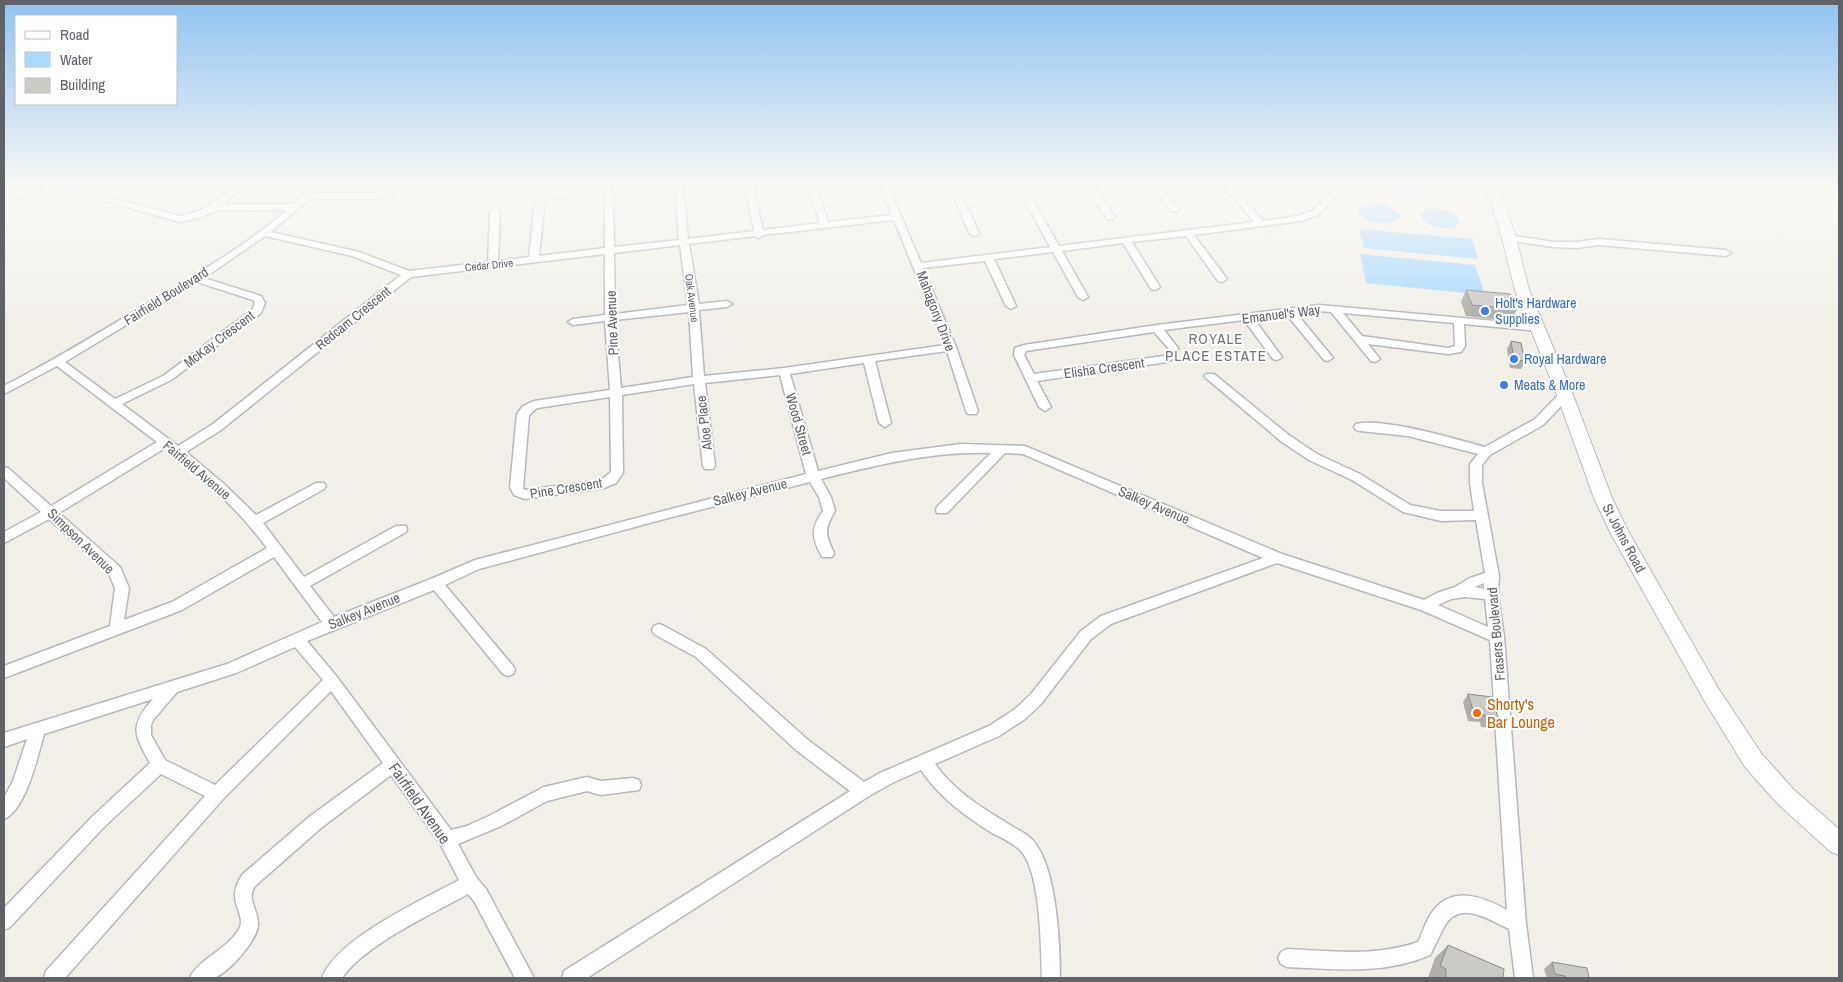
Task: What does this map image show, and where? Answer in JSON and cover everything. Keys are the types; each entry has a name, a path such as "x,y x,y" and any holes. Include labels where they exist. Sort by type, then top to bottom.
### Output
{"main road":[{"name":"St Johns Road","path":"1507,232 1522,290 1539,328 1603,498 1619,532 1735,734 1753,760 1784,796 1839,844"}],"street":[{"path":"493,264 494,232"},
{"name":"Pine Avenue","path":"534,260 536,232"},
{"name":"Pine Avenue","path":"610,232 610,317 616,394"},
{"name":"Oak Avenue","path":"683,232 694,308 699,380"},
{"name":"Cedar Drive","path":"408,274 783,232"},
{"name":"Mahagony Drive","path":"904,232 951,347 972,410"},
{"path":"1046,232 1083,297"},
{"path":"918,266 1205,232"},
{"name":"Redcam Crescent","path":"178,452 217,427 408,274 381,262 350,252 264,233"},
{"name":"Fairfield Boulevard","path":"4,390 58,362 196,279 264,233"},
{"path":"1189,234 1222,279"},
{"path":"1509,238 1567,247 1599,242 1726,252"},
{"path":"1126,241 1155,287"},
{"path":"988,258 1011,306"},
{"name":"McKay Crescent","path":"113,404 168,378 257,311 260,304 257,298 196,279"},
{"path":"573,322 727,304"},
{"path":"1334,308 1375,360"},
{"name":"Emanuel's Way","path":"1031,378 1019,355 1019,350 1024,348 1157,328 1290,312 1334,308 1459,322 1539,328"},
{"path":"1290,312 1328,358"},
{"path":"1248,318 1277,357"},
{"path":"1358,339 1448,351 1457,350 1460,346 1459,322"},
{"name":"Elisha Crescent","path":"1031,378 1168,359 1173,355 1173,348 1157,328"},
{"path":"616,394 699,380 869,360 951,347"},
{"path":"869,360 885,423"},
{"name":"Fairfield Avenue","path":"58,362 178,452 256,522 331,624"},
{"name":"Wood Street","path":"784,371 814,476 825,497 829,511 819,525 819,534 828,553"},
{"path":"1210,376 1260,419 1293,443 1313,456 1356,477 1407,509 1441,516 1483,515"},
{"path":"1031,378 1045,407"},
{"name":"Aloe Place","path":"699,380 709,466"},
{"name":"Pine Crescent","path":"616,394 616,473 612,480 604,484 525,495 518,492 516,487 523,414 527,408 616,394"},
{"path":"1360,427 1402,431 1486,452 1539,422 1565,395"},
{"path":"4,538 52,512 165,443"},
{"name":"Salkey Avenue","path":"4,740 231,669 331,624 436,584 475,565 892,457 961,448 1025,450 1277,558 1426,606 1497,637"},
{"path":"942,510 1003,448"},
{"name":"Frasers Boulevard","path":"1486,452 1476,464 1476,483 1492,576 1491,595 1497,637 1517,924 1524,978"},
{"name":"Simpson Avenue","path":"4,470 115,571 122,588 116,630"},
{"path":"256,522 320,486"},
{"path":"303,584 401,528"},
{"path":"4,672 177,606 277,549"},
{"path":"571,978 863,791 886,778 994,731 1020,714 1036,699 1086,635 1106,620 1277,558"},
{"path":"1459,592 1466,585 1492,576"},
{"path":"436,584 508,670"},
{"path":"1426,606 1438,597 1450,592 1491,595"},
{"path":"659,630 701,653 802,745 863,791"},
{"name":"Fairfield Avenue","path":"298,640 332,681 448,839 470,883 480,895 525,978"},
{"path":"53,978 217,794 332,681"},
{"path":"172,688 148,715 142,736 159,765 217,794"},
{"path":"4,811 14,798 21,783 38,728"},
{"path":"924,762 932,776 965,805 1028,846 1036,857 1051,953 1051,978"},
{"path":"4,921 86,832 159,765"},
{"path":"199,978 237,948 247,934 250,918 243,896 245,887 257,872 340,801 393,765"},
{"path":"448,839 469,833 495,821 544,794 586,784 601,788 633,785"},
{"path":"331,978 340,964 368,941 470,883"},
{"path":"1287,958 1383,960 1411,955 1424,950 1440,918 1450,906 1462,901 1479,906 1517,924"}],"water":[{"path":"1360,232 1391,232 1472,239 1478,259 1364,248"},
{"path":"1360,254 1475,265 1485,295 1366,283"}],"building":[{"path":"1466,290 1510,294 1517,309 1472,305"},
{"path":"1511,341 1521,343 1525,361 1514,360"},
{"path":"1468,694 1492,697 1499,721 1487,719 1485,715 1474,713"},
{"path":"1448,945 1504,969 1503,978 1446,978 1446,969 1440,966"},
{"path":"1552,962 1587,968 1589,978 1565,978 1565,976 1555,974"}],"place":[{"name":"Holt's Hardware Supplies","path":"1485,311"},
{"name":"Royal Hardware","path":"1514,359"},
{"name":"Meats & More","path":"1504,385"},
{"name":"Shorty's Bar Lounge","path":"1477,713"}],"district":[{"name":"ROYALE PLACE ESTATE","path":"1216,348"}]}
